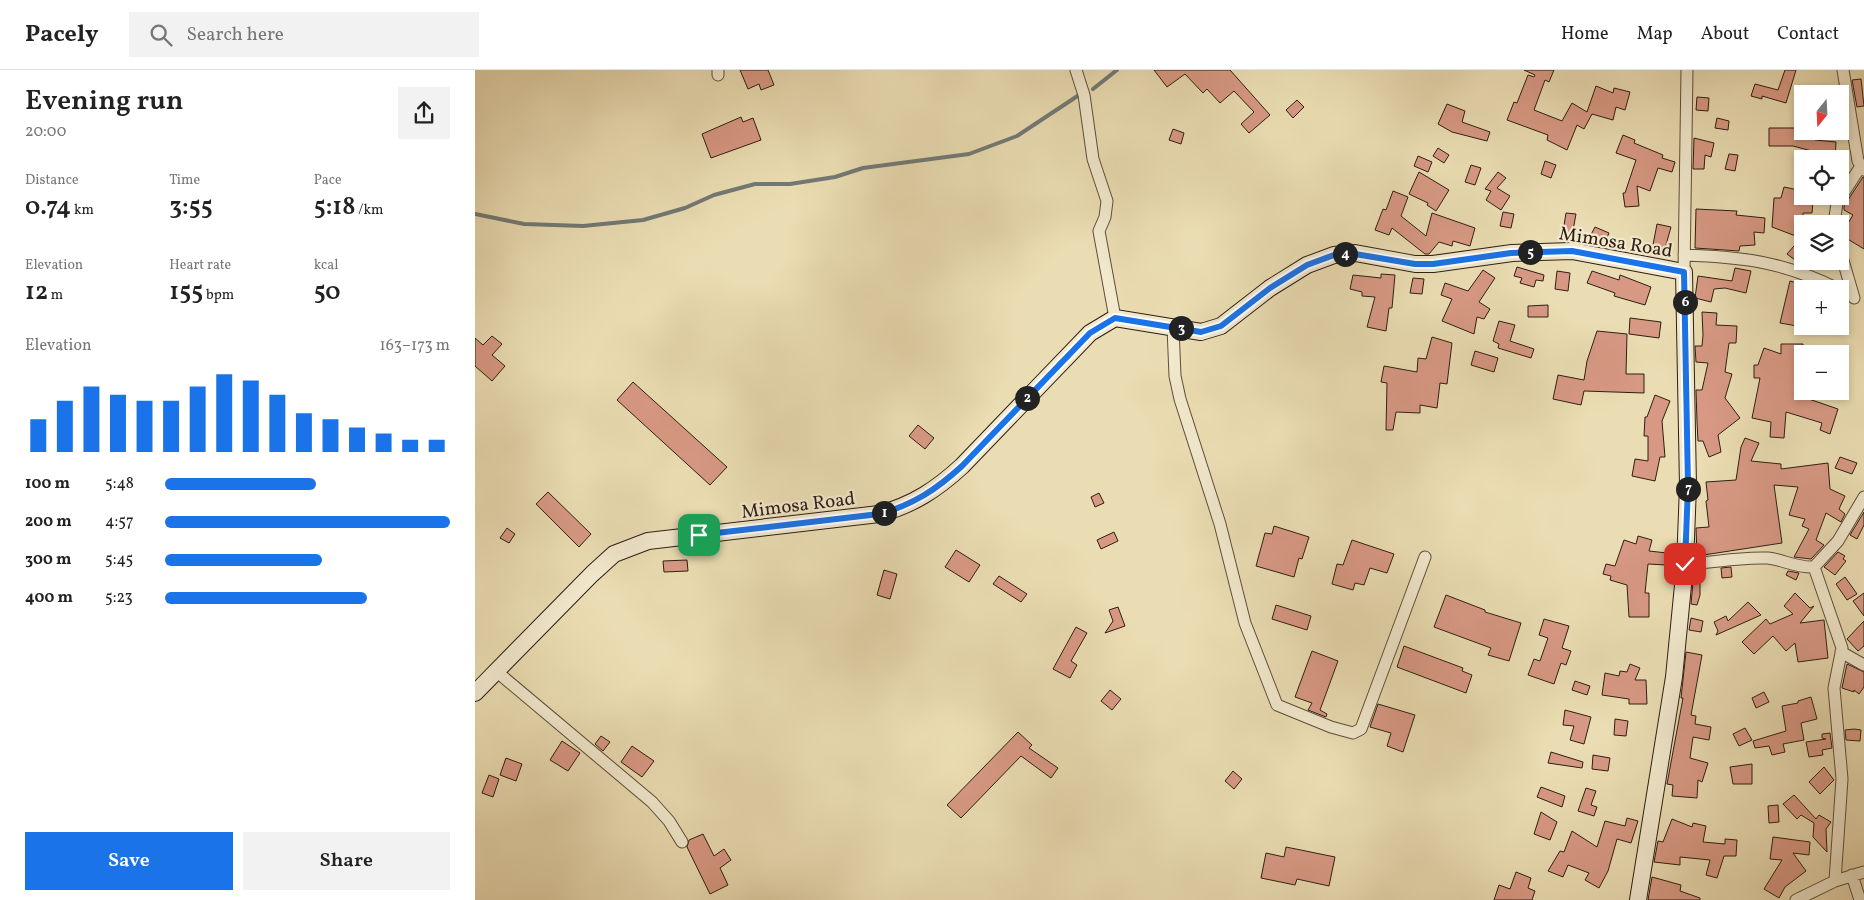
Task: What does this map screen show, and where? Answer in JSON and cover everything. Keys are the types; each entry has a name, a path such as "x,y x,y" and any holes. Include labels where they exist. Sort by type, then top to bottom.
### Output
{"street":[{"path":"1076,70 1084,95 1093,159 1107,201 1105,216 1099,232 1115,318"},
{"path":"1638,900 1674,677 1685,564 1688,486 1684,272 1687,70"},
{"path":"1835,215 1837,203 1862,168 1849,117 1843,70"},
{"name":"Mimosa Road","path":"475,693 592,574 615,554 648,540 879,514 900,509 922,498 943,484 962,466 1090,333 1115,318 1201,332 1221,326 1270,288 1307,265 1334,255 1355,254 1415,264 1433,264 1511,253 1572,251 1684,272"},
{"path":"1684,256 1733,258 1777,265 1792,268 1819,280"},
{"path":"1847,270 1859,301"},
{"path":"1173,327 1175,376 1180,399 1220,524 1245,623 1277,705 1331,728 1353,733 1361,729 1425,557"},
{"path":"1814,567 1838,541 1864,497"},
{"path":"1685,564 1763,558 1782,560 1798,566 1814,567"},
{"path":"1814,567 1842,648 1834,688 1843,779 1835,881"},
{"path":"1841,652 1864,665"},
{"path":"496,671 652,802 669,821 682,842"},
{"path":"1796,900 1835,881 1864,872"},
{"path":"1852,875 1860,900"}],"building":[{"path":"740,70 768,70 774,85 761,90 759,84 748,89"},
{"path":"1154,70 1230,70 1270,115 1249,133 1241,124 1254,112 1234,91 1220,103 1207,89 1203,93 1185,74 1167,87"},
{"path":"1524,70 1554,70 1549,82 1545,80 1534,110 1562,121 1572,103 1587,112 1596,86 1613,93 1614,88 1630,92 1625,110 1616,107 1613,120 1592,114 1584,129 1577,125 1567,150 1547,140 1548,135 1507,120 1514,102 1517,103 1528,75 1534,77 1535,75"},
{"path":"1785,70 1796,70 1786,103 1762,96 1762,99 1751,96 1755,84 1778,90"},
{"path":"1861,79 1864,106 1857,107 1852,80"},
{"path":"1697,97 1709,98 1708,111 1696,110"},
{"path":"1297,100 1304,107 1293,118 1286,110"},
{"path":"1447,104 1465,111 1462,122 1490,132 1487,141 1452,132 1438,124"},
{"path":"741,117 743,122 753,118 761,140 711,158 702,134"},
{"path":"1717,118 1729,121 1728,130 1715,128"},
{"path":"1769,128 1794,128 1794,140 1836,142 1836,150 1808,150 1793,146 1769,146"},
{"path":"1173,129 1184,133 1181,144 1169,140"},
{"path":"1623,135 1635,140 1634,143 1663,155 1662,158 1675,162 1672,172 1658,168 1650,191 1637,186 1639,206 1625,207 1623,193 1625,193 1636,160 1616,153"},
{"path":"1694,138 1714,143 1711,157 1705,155 1704,169 1693,169"},
{"path":"1438,148 1449,155 1444,163 1433,156"},
{"path":"1729,154 1738,155 1735,171 1725,169"},
{"path":"1418,156 1432,162 1428,172 1414,166"},
{"path":"1545,161 1556,165 1551,178 1541,174"},
{"path":"1471,165 1481,168 1475,185 1465,182"},
{"path":"1419,172 1449,190 1436,211 1427,205 1428,203 1409,194"},
{"path":"1498,172 1506,178 1497,188 1510,196 1501,210 1486,200 1491,191 1485,189"},
{"path":"1864,177 1864,249 1849,240 1849,222 1853,215 1844,210 1844,206 1849,205 1849,198"},
{"path":"1784,187 1794,189 1794,205 1813,205 1812,213 1794,215 1794,235 1772,227 1774,198 1781,198"},
{"path":"1393,191 1408,197 1401,216 1426,236 1432,213 1475,228 1470,246 1453,241 1452,246 1439,242 1429,254 1425,254 1392,228 1389,235 1375,230 1383,209 1386,210"},
{"path":"1696,209 1737,211 1736,215 1765,218 1764,233 1754,232 1755,245 1740,246 1739,251 1695,248"},
{"path":"1503,212 1514,214 1511,228 1500,226"},
{"path":"1566,213 1576,214 1571,241 1562,238"},
{"path":"1657,224 1671,227 1664,252 1652,250"},
{"path":"1595,227 1609,233 1603,247 1588,240"},
{"path":"1794,246 1794,259 1787,254"},
{"path":"1517,267 1544,275 1543,281 1536,280 1534,287 1520,283 1522,278 1514,276"},
{"path":"1735,268 1751,271 1746,293 1725,288 1714,289 1711,302 1695,298 1698,276 1732,281"},
{"path":"1483,270 1495,278 1479,302 1490,309 1484,319 1477,317 1474,334 1442,321 1452,299 1441,295 1445,283 1468,291"},
{"path":"1557,271 1570,273 1568,291 1555,289"},
{"path":"1592,271 1619,280 1620,275 1651,287 1645,305 1614,296 1615,293 1587,283"},
{"path":"1381,274 1395,275 1392,308 1389,308 1386,331 1367,327 1375,297 1362,296 1362,292 1350,289 1353,275 1381,278"},
{"path":"1413,278 1424,279 1422,294 1410,293"},
{"path":"1790,281 1794,282 1794,325 1780,323"},
{"path":"1548,305 1548,317 1528,317 1528,306"},
{"path":"1702,312 1717,313 1716,325 1737,326 1736,343 1729,343 1725,372 1732,374 1725,398 1740,418 1718,435 1721,452 1709,457 1703,441 1698,441 1697,422 1696,390 1702,390 1708,363 1696,362 1695,346 1702,346"},
{"path":"1630,318 1661,322 1659,338 1629,334"},
{"path":"1499,321 1515,325 1510,341 1534,349 1531,358 1498,348 1499,344 1493,341"},
{"path":"1597,331 1627,334 1626,374 1644,374 1644,393 1584,391 1581,405 1553,399 1558,375 1584,380 1587,361"},
{"path":"492,336 502,344 492,355 505,366 492,381 475,366 475,338 483,345"},
{"path":"1432,337 1452,343 1447,384 1440,383 1437,408 1420,405 1420,413 1396,412 1393,430 1386,430 1387,383 1381,382 1384,366 1417,372 1418,358 1426,359"},
{"path":"1781,344 1803,344 1794,345 1794,400 1812,400 1838,409 1830,434 1820,430 1822,423 1786,412 1784,438 1770,437 1771,422 1752,418 1760,378 1754,378 1754,365 1758,365 1764,348 1781,354"},
{"path":"1475,351 1498,358 1494,372 1471,365"},
{"path":"633,382 727,467 710,485 617,400"},
{"path":"1655,395 1670,401 1662,421 1665,457 1660,457 1655,481 1632,476 1635,459 1648,461 1648,436 1644,436 1645,417 1647,417"},
{"path":"918,425 934,438 925,449 909,436"},
{"path":"1745,438 1759,443 1751,461 1781,464 1781,469 1828,463 1830,489 1845,496 1839,509 1845,514 1841,522 1826,513 1816,540 1824,545 1811,559 1794,557 1809,529 1802,526 1805,519 1789,515 1798,487 1774,485 1782,543 1697,556 1696,528 1709,527 1706,482 1736,480 1741,447"},
{"path":"1840,457 1857,463 1852,474 1835,468"},
{"path":"548,492 591,534 579,547 536,504"},
{"path":"1099,493 1104,503 1095,507 1091,497"},
{"path":"1864,512 1864,525 1857,539 1850,535"},
{"path":"1274,526 1309,537 1302,559 1299,558 1294,577 1256,566 1265,533 1272,534"},
{"path":"507,528 515,534 509,543 500,538"},
{"path":"1114,532 1118,541 1101,549 1097,540"},
{"path":"1638,536 1652,540 1649,551 1667,553 1666,565 1648,564 1645,593 1649,593 1649,617 1629,617 1627,585 1610,580 1611,576 1603,574 1606,564 1615,566 1624,540 1636,544"},
{"path":"1352,540 1394,554 1387,573 1370,568 1364,585 1355,583 1353,590 1332,584 1337,564 1343,565"},
{"path":"956,550 980,565 969,582 945,567"},
{"path":"1838,552 1845,556 1843,559 1846,561 1835,575 1824,567"},
{"path":"687,560 688,571 664,572 663,561"},
{"path":"1731,567 1732,577 1722,578 1721,568"},
{"path":"884,570 897,574 890,599 877,595"},
{"path":"1694,571 1700,571 1700,595 1697,605 1691,604"},
{"path":"1788,571 1799,573 1796,580 1786,575"},
{"path":"999,576 1027,594 1021,602 993,584"},
{"path":"1845,577 1857,594 1847,600 1836,584"},
{"path":"1795,593 1810,608 1814,606 1800,623 1824,620 1828,658 1798,662 1795,643 1786,651 1773,636 1754,654 1742,642 1766,619 1770,624 1793,614 1784,606"},
{"path":"1864,593 1864,616 1853,601"},
{"path":"1446,595 1485,610 1485,612 1521,623 1509,661 1488,655 1491,648 1434,627"},
{"path":"1748,602 1761,615 1716,635 1718,631 1714,622 1726,616 1728,621"},
{"path":"1276,605 1311,616 1307,630 1272,619"},
{"path":"1118,607 1125,626 1105,633 1113,621 1109,610"},
{"path":"1691,618 1703,621 1701,632 1689,630"},
{"path":"1544,619 1569,626 1562,648 1571,651 1566,665 1561,663 1554,684 1528,675 1534,659 1540,661 1548,638 1539,635"},
{"path":"1864,621 1864,646 1858,651 1847,639"},
{"path":"1076,627 1087,633 1071,661 1077,665 1070,678 1053,669"},
{"path":"1404,646 1463,668 1462,671 1472,675 1466,693 1397,667"},
{"path":"1312,651 1338,661 1320,710 1327,714 1326,717 1308,710 1312,703 1295,697"},
{"path":"1686,652 1702,655 1691,715 1696,716 1695,724 1711,727 1709,740 1693,737 1690,758 1708,763 1702,782 1698,780 1697,798 1672,796 1673,785 1667,784 1683,698 1681,698"},
{"path":"1630,664 1640,668 1635,680 1646,680 1647,704 1629,704 1629,699 1602,695 1605,673 1619,676 1620,671 1627,672"},
{"path":"1847,664 1864,672 1864,687 1859,694 1854,690 1854,692 1842,688"},
{"path":"1575,681 1590,686 1587,695 1572,690"},
{"path":"1110,690 1121,699 1112,710 1101,701"},
{"path":"1764,692 1769,702 1756,708 1752,698"},
{"path":"1811,697 1817,719 1801,723 1804,740 1783,744 1785,752 1772,755 1769,746 1755,748 1753,741 1786,731 1782,706 1798,703 1798,701"},
{"path":"1378,704 1415,715 1403,752 1387,746 1391,733 1370,727"},
{"path":"1565,710 1591,717 1584,744 1570,740 1574,726 1563,725"},
{"path":"1615,719 1628,721 1626,736 1614,735"},
{"path":"1745,728 1752,740 1739,746 1733,734"},
{"path":"1845,730 1861,730 1860,741 1846,740"},
{"path":"1018,732 1032,745 1029,748 1058,768 1051,778 1021,756 961,818 947,805"},
{"path":"1830,733 1832,748 1822,750 1823,755 1809,757 1806,742 1826,739 1822,738 1822,734"},
{"path":"601,736 610,742 603,751 595,744"},
{"path":"562,741 580,753 568,771 550,760"},
{"path":"632,746 654,761 642,777 621,762"},
{"path":"1551,752 1583,762 1582,768 1548,763"},
{"path":"1593,755 1610,758 1608,771 1592,769"},
{"path":"506,758 522,764 516,781 500,775"},
{"path":"1752,764 1752,784 1733,784 1730,767"},
{"path":"1824,767 1834,780 1820,794 1809,782"},
{"path":"1233,771 1242,779 1234,789 1225,781"},
{"path":"489,775 499,779 493,797 482,793"},
{"path":"1541,787 1565,796 1562,807 1537,797"},
{"path":"1586,788 1596,791 1591,805 1597,807 1594,816 1578,811"},
{"path":"1794,795 1816,819 1819,815 1831,822 1826,829 1827,852 1813,837 1814,823 1801,815 1797,819 1783,804"},
{"path":"1778,805 1779,822 1769,823 1768,806"},
{"path":"1541,812 1557,822 1550,840 1534,834"},
{"path":"1627,818 1638,821 1631,843 1617,839 1608,871 1599,888 1585,880 1589,873 1568,865 1563,877 1548,871 1560,851 1564,852 1572,831 1597,847 1605,821 1625,826"},
{"path":"1672,819 1692,827 1693,823 1706,826 1703,842 1725,844 1725,839 1737,840 1736,856 1724,856 1717,878 1706,875 1710,860 1680,857 1680,865 1654,862 1658,841 1663,842"},
{"path":"703,834 714,856 724,849 731,860 720,868 728,885 710,894 687,847 689,840"},
{"path":"1773,837 1810,842 1809,855 1793,853 1806,871 1785,887 1779,898 1764,889 1782,860 1770,859"},
{"path":"1286,847 1335,857 1329,886 1297,879 1295,885 1261,878 1266,853 1284,857"},
{"path":"1516,872 1531,878 1528,888 1535,891 1532,900 1494,900 1499,885 1510,889"},
{"path":"1652,877 1681,885 1680,891 1700,898 1700,900 1648,900"}],"waterway":[{"path":"1093,89 1117,70"},
{"path":"475,214 524,224 583,226 643,220 685,208 714,195 755,184 790,184 835,177 863,168 969,154 1017,136 1079,95"}],"route":[{"path":"699,535 817,523 879,514 900,509 922,498 943,484 962,466 1090,333 1115,318 1201,332 1221,326 1270,288 1307,265 1334,255 1355,254 1415,264 1433,264 1511,253 1572,251 1684,272 1688,486 1685,564"}]}
